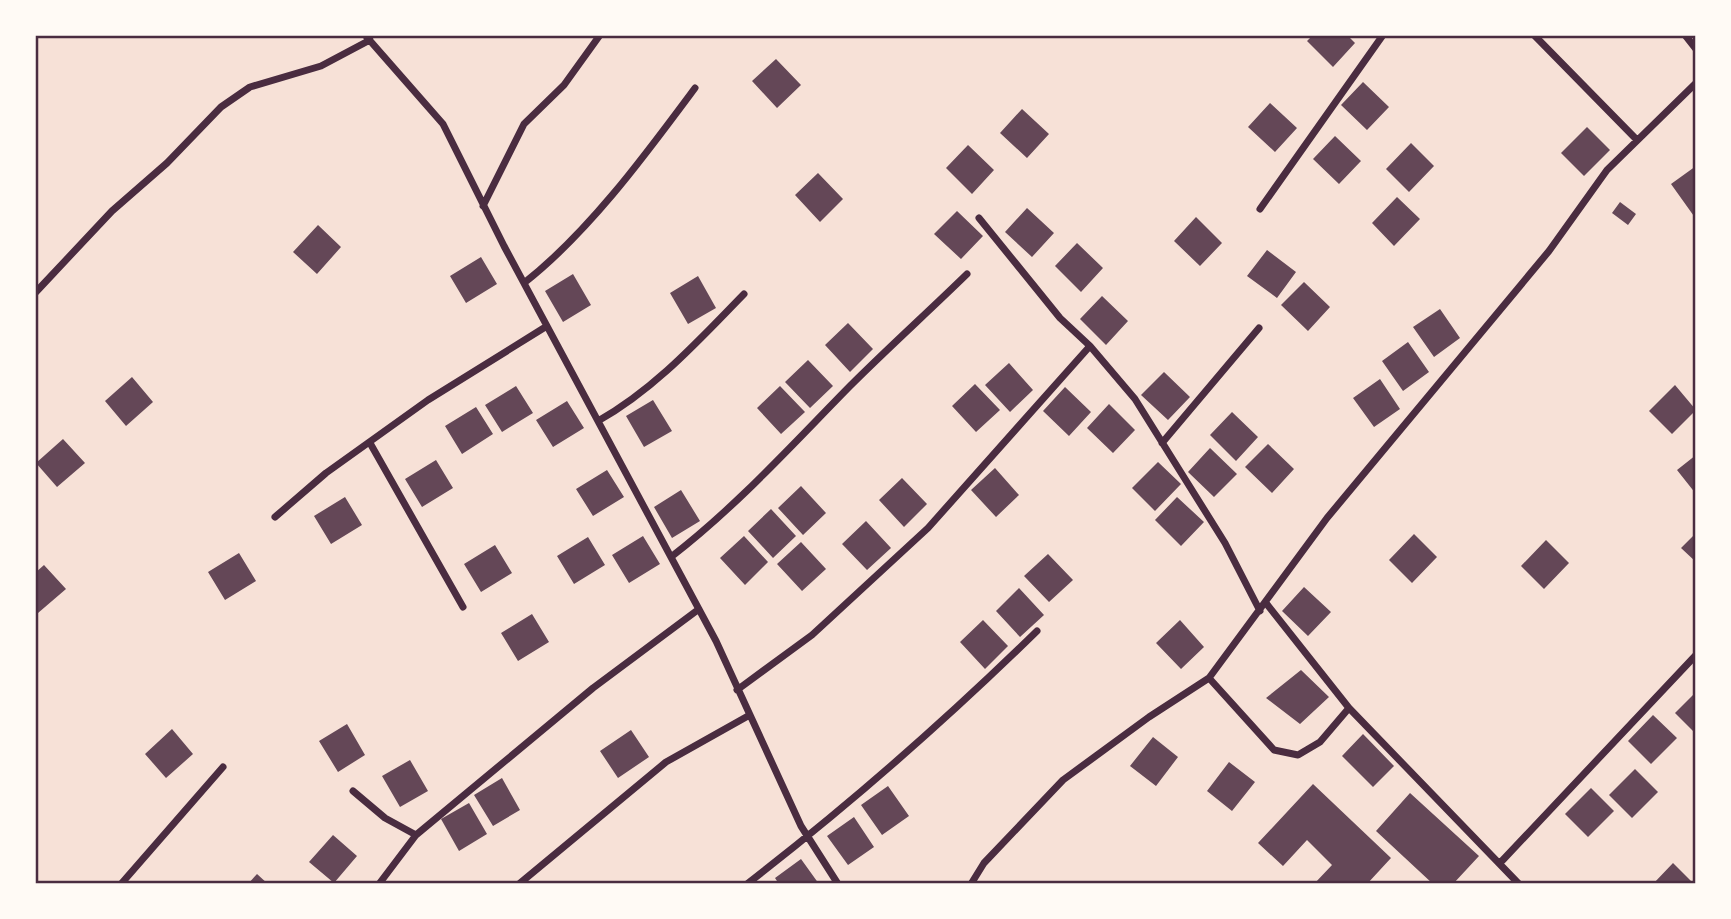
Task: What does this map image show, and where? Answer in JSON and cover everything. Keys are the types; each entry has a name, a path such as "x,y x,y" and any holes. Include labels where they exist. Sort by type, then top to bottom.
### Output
{"street":[{"path":"483,206 524,124 564,85 600,35"},
{"path":"1260,209 1383,35"},
{"path":"1534,35 1637,140"},
{"path":"1685,35 1696,49"},
{"path":"35,293 112,211 167,163 221,107 250,87 321,66 367,38 443,124 483,206 699,609 808,837 838,884"},
{"path":"971,884 984,863 1063,780 1149,717 1209,678 1327,518 1549,251 1607,170 1696,83"},
{"path":"524,283 548,265 642,160 695,88"},
{"path":"979,218 1060,318 1090,346 1135,399 1225,543 1260,611"},
{"path":"671,557 740,499 852,384 967,274"},
{"path":"598,421 629,404 672,366 744,294"},
{"path":"275,517 326,473 428,400 547,326"},
{"path":"1161,443 1259,328"},
{"path":"737,690 812,635 928,528 1090,346"},
{"path":"370,443 463,607"},
{"path":"1266,603 1349,708 1519,884"},
{"path":"379,884 416,835 593,688 699,609"},
{"path":"747,884 808,837 961,705 1037,631"},
{"path":"1500,863 1696,655"},
{"path":"1209,678 1274,750 1298,755 1320,742 1349,708"},
{"path":"519,884 666,762 748,716"},
{"path":"121,884 223,766"},
{"path":"354,791 385,818 416,835"}],"building":[{"path":"1313,35 1347,35 1355,43 1333,67 1307,41"},
{"path":"776,59 801,85 777,108 752,81"},
{"path":"1363,82 1389,107 1367,130 1341,105"},
{"path":"1270,103 1297,128 1275,152 1248,127"},
{"path":"1022,109 1049,134 1027,158 1000,133"},
{"path":"1587,127 1610,150 1584,176 1561,153"},
{"path":"1335,136 1361,161 1339,184 1313,159"},
{"path":"1411,143 1434,166 1409,192 1386,169"},
{"path":"968,145 994,170 972,194 946,168"},
{"path":"1696,166 1696,219 1671,184"},
{"path":"818,173 843,199 820,222 795,195"},
{"path":"1397,197 1420,219 1394,246 1372,223"},
{"path":"1620,202 1636,214 1628,225 1612,213"},
{"path":"1027,208 1054,233 1032,257 1005,232"},
{"path":"957,211 983,236 961,259 934,234"},
{"path":"1196,217 1222,243 1200,266 1174,241"},
{"path":"318,225 341,247 317,274 293,252"},
{"path":"1077,243 1103,268 1081,292 1055,266"},
{"path":"1267,250 1296,272 1277,298 1247,276"},
{"path":"481,257 497,284 466,303 450,276"},
{"path":"573,274 591,305 563,322 545,291"},
{"path":"698,276 716,308 688,324 670,293"},
{"path":"1304,282 1330,307 1308,331 1281,305"},
{"path":"1102,296 1128,321 1106,345 1080,319"},
{"path":"1440,309 1460,338 1434,357 1413,327"},
{"path":"848,323 873,349 850,372 825,345"},
{"path":"1408,342 1429,372 1403,391 1382,361"},
{"path":"808,360 833,386 810,408 785,382"},
{"path":"1009,363 1033,390 1010,412 985,385"},
{"path":"1164,372 1190,397 1168,420 1141,395"},
{"path":"132,377 153,402 126,426 105,401"},
{"path":"1380,379 1400,409 1374,427 1353,398"},
{"path":"975,384 1000,410 976,432 952,406"},
{"path":"1675,385 1696,410 1672,434 1649,411"},
{"path":"516,386 533,413 502,432 485,405"},
{"path":"780,386 805,412 781,434 757,408"},
{"path":"1065,387 1091,412 1069,436 1043,411"},
{"path":"653,400 672,431 644,447 626,416"},
{"path":"567,401 584,428 553,447 536,420"},
{"path":"1109,404 1135,430 1113,453 1087,428"},
{"path":"476,407 493,434 462,454 445,426"},
{"path":"1232,412 1258,437 1236,461 1210,435"},
{"path":"63,439 85,463 57,487 36,463"},
{"path":"1268,444 1294,469 1272,493 1245,467"},
{"path":"1210,448 1237,474 1214,497 1188,472"},
{"path":"1696,455 1696,494 1677,470"},
{"path":"436,460 453,488 422,507 405,479"},
{"path":"1158,462 1181,484 1155,511 1132,488"},
{"path":"995,468 1019,495 996,517 971,490"},
{"path":"607,470 624,497 593,516 576,489"},
{"path":"902,478 927,504 904,527 879,500"},
{"path":"801,486 826,513 803,535 778,508"},
{"path":"681,490 700,521 672,538 654,507"},
{"path":"345,497 362,525 331,544 314,516"},
{"path":"1177,497 1204,522 1181,546 1155,520"},
{"path":"771,509 796,536 773,558 748,531"},
{"path":"866,521 891,548 867,570 842,544"},
{"path":"1696,533 1696,562 1681,548"},
{"path":"1414,534 1437,557 1412,583 1389,560"},
{"path":"643,536 660,564 629,583 612,555"},
{"path":"744,536 768,562 745,585 720,558"},
{"path":"588,537 605,565 574,584 557,556"},
{"path":"1546,540 1569,563 1544,589 1521,566"},
{"path":"801,542 826,569 802,591 777,564"},
{"path":"495,545 512,573 481,592 464,564"},
{"path":"239,553 256,581 225,600 208,572"},
{"path":"1048,554 1073,580 1049,602 1024,576"},
{"path":"44,565 66,589 38,613 35,610 35,573"},
{"path":"1304,587 1331,612 1308,636 1282,611"},
{"path":"1019,588 1044,615 1020,637 996,611"},
{"path":"532,614 549,642 518,661 501,633"},
{"path":"983,620 1008,646 985,669 960,642"},
{"path":"1180,620 1204,647 1181,669 1156,643"},
{"path":"1301,670 1329,697 1300,724 1266,698"},
{"path":"1696,692 1696,734 1675,713"},
{"path":"1653,715 1677,738 1651,764 1628,741"},
{"path":"347,724 365,755 338,772 319,741"},
{"path":"172,729 193,754 166,778 145,754"},
{"path":"631,730 649,757 618,778 600,751"},
{"path":"1363,734 1394,766 1373,787 1342,756"},
{"path":"1153,737 1178,757 1156,786 1130,766"},
{"path":"410,760 428,791 400,807 382,776"},
{"path":"1229,762 1255,782 1232,811 1207,791"},
{"path":"1635,769 1658,792 1632,818 1609,795"},
{"path":"502,778 520,810 493,826 474,795"},
{"path":"1313,784 1391,858 1367,884 1314,884 1332,865 1307,840 1283,866 1258,843"},
{"path":"888,786 909,816 882,835 861,805"},
{"path":"1591,788 1614,811 1588,837 1565,814"},
{"path":"1410,793 1479,856 1453,884 1433,884 1376,831"},
{"path":"469,803 487,834 459,851 441,819"},
{"path":"854,817 874,847 848,865 827,836"},
{"path":"333,835 357,856 334,883 309,862"},
{"path":"801,859 819,884 779,884 775,878"},
{"path":"1673,863 1694,884 1653,884"},
{"path":"257,874 268,884 248,884"}]}
